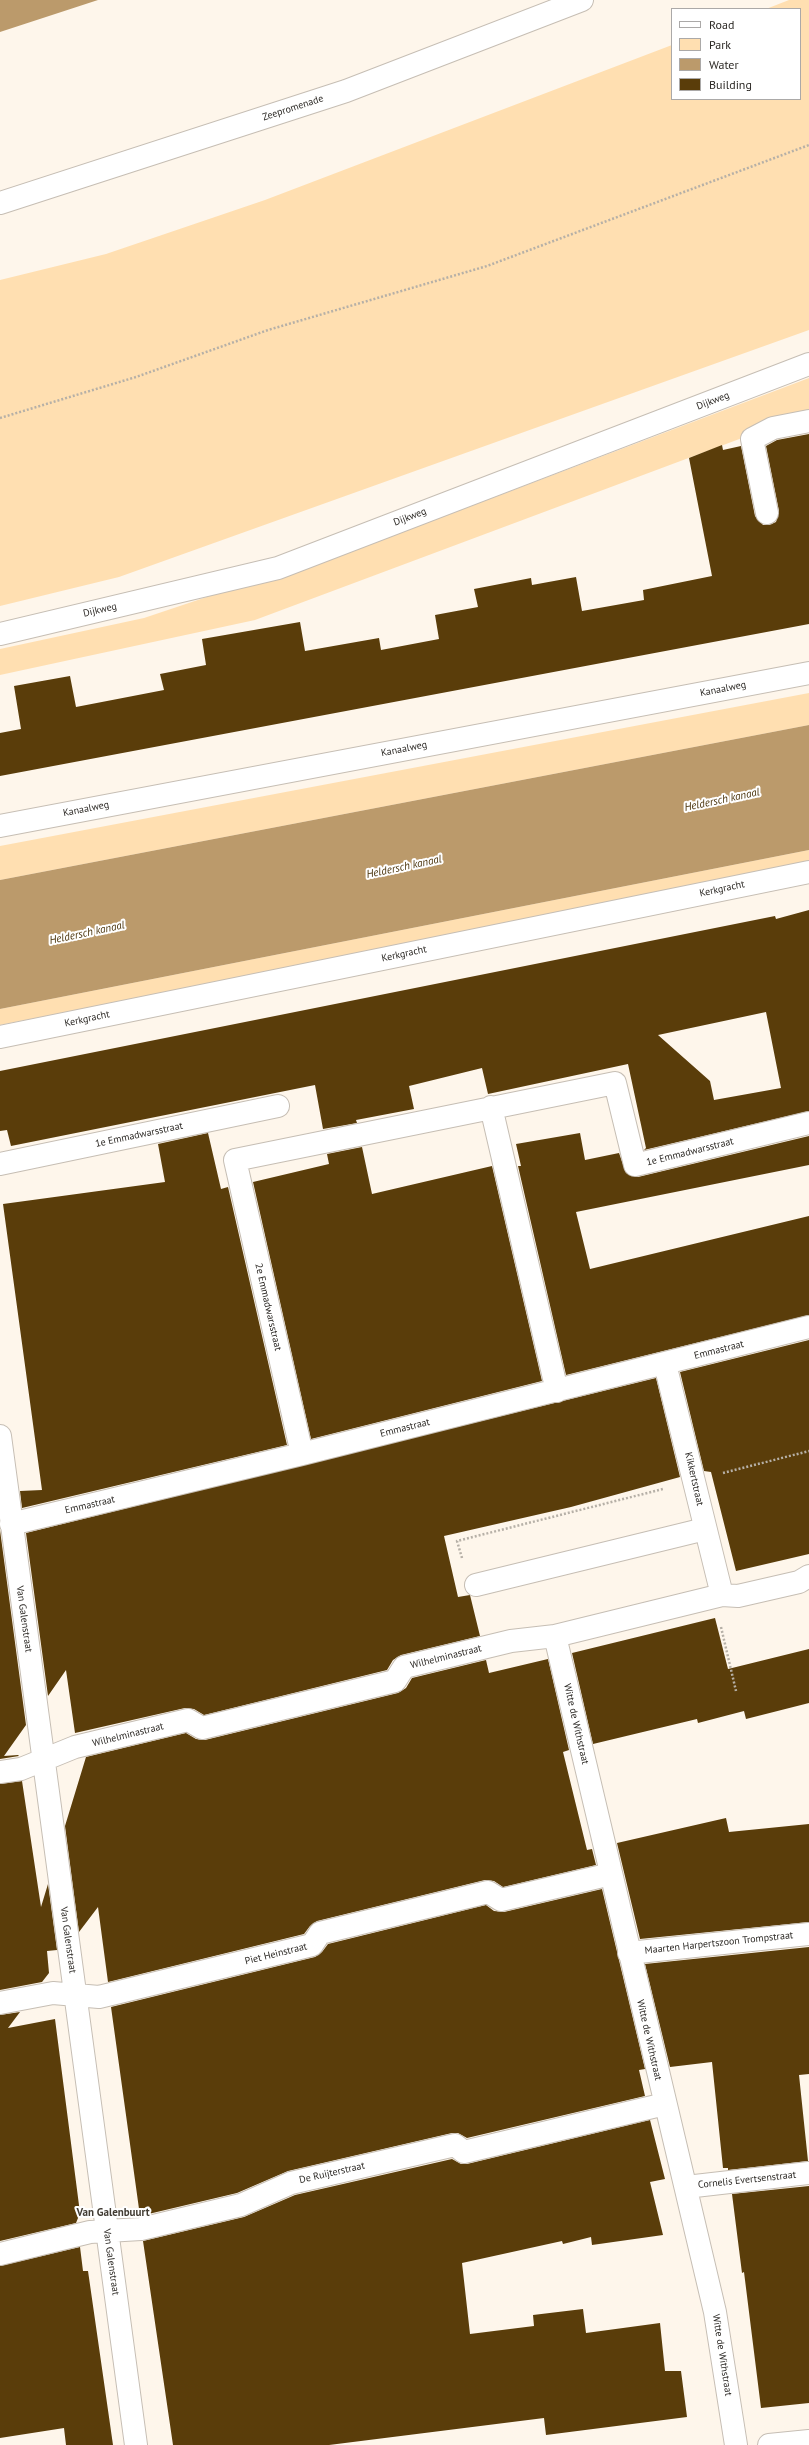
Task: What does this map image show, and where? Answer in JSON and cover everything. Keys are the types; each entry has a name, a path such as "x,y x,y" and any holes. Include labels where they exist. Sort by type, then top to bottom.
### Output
{"street":[{"name":"Zeepromenade","path":"0,202 346,91 582,0"},
{"name":"Dijkweg","path":"0,634 278,568 809,364"},
{"path":"767,514 752,439 773,428 809,421"},
{"name":"Kanaalweg","path":"0,826 809,673"},
{"name":"Kerkgracht","path":"0,1037 809,872"},
{"name":"1e Emmadwarsstraat","path":"235,1160 615,1083 635,1165 809,1123"},
{"name":"1e Emmadwarsstraat","path":"0,1164 278,1106"},
{"path":"491,1107 557,1391"},
{"name":"2e Emmadwarsstraat","path":"235,1160 302,1454"},
{"name":"Emmastraat","path":"6,1524 302,1454 809,1327"},
{"name":"Kikkertstraat","path":"665,1364 694,1480 718,1596"},
{"name":"Van Galenstraat","path":"0,1436 6,1524 43,1760 136,2445"},
{"path":"476,1585 705,1529"},
{"name":"Wilhelminastraat","path":"0,1772 21,1768 75,1747 188,1720 202,1728 396,1681 404,1667 511,1641 555,1636 718,1596 738,1596 799,1582 809,1576"},
{"name":"Witte de Withstraat","path":"555,1636 715,2312 736,2445"},
{"name":"Piet Heinstraat","path":"0,2003 53,1994 99,1997 312,1945 320,1933 488,1892 501,1900 612,1874"},
{"name":"Maarten Harpertszoon Trompstraat","path":"629,1953 809,1934"},
{"name":"De Ruijterstraat","path":"0,2254 90,2232 107,2233 141,2229 241,2205 291,2183 455,2145 464,2152 665,2104"},
{"name":"Cornelis Evertsenstraat","path":"686,2187 809,2173"},
{"path":"769,2445 809,2441"}],"path":[{"path":"0,418 136,377 268,330 487,266 809,145"},
{"path":"463,1564 457,1541 809,1451"},
{"path":"718,1596 736,1691"}],"green space":[{"path":"789,0 809,0 809,330 119,577 0,606 0,280 106,254 265,200 671,45 671,100 801,100 801,8 769,8"},
{"path":"809,378 809,413 255,620 0,675 0,649 144,618 413,528"},
{"path":"809,693 809,725 0,880 0,846"},
{"path":"809,850 809,866 0,1025 0,1009"}],"water":[{"path":"0,0 98,0 0,32"},
{"name":"Heldersch kanaal","path":"809,725 809,850 0,1009 0,880"}],"building":[{"path":"809,434 809,624 0,776 0,733 21,729 14,686 70,676 76,707 164,690 160,674 206,665 202,639 300,622 305,651 379,638 381,650 439,639 435,615 478,607 474,589 531,578 532,585 576,577 582,611 644,600 643,590 712,576 689,458 722,445 723,450 741,446 755,516 763,525 769,525 776,522 779,511 766,446 777,440"},
{"path":"809,910 809,1111 644,1150 646,1148 628,1064 488,1094 482,1068 409,1086 414,1109 356,1120 357,1123 323,1129 315,1085 11,1146 7,1130 0,1131 0,1071 775,916 776,919","holes":["766,1012 781,1088 714,1100 710,1081 658,1035"]},
{"path":"208,1133 221,1189 228,1187 287,1445 22,1508 20,1491 42,1490 3,1204 165,1182 158,1144"},
{"path":"580,1133 585,1160 619,1153 626,1173 638,1177 809,1136 809,1165 576,1212 590,1269 809,1216 809,1315 566,1375 518,1166 521,1166 516,1144"},
{"path":"362,1147 372,1194 492,1166 542,1381 311,1439 253,1182 329,1164 327,1154"},
{"path":"809,1340 809,1554 736,1571 711,1472 704,1471 680,1372"},
{"path":"656,1378 680,1477 571,1507 444,1536 458,1597 470,1595 480,1636 401,1655 393,1660 387,1670 204,1715 194,1709 185,1708 75,1733 66,1670 48,1696 26,1533"},
{"path":"0,1530 26,1725 4,1756 19,1756 0,1759"},
{"path":"715,1618 728,1669 809,1649 809,1703 746,1719 744,1711 698,1723 697,1719 593,1744 572,1653"},
{"path":"548,1659 569,1750 563,1752 587,1850 592,1849 596,1865 503,1887 494,1881 485,1880 317,1921 310,1926 304,1934 108,1982 98,1907 79,1932 65,1826 86,1757 186,1733 196,1739 205,1740 398,1693 406,1688 412,1678 486,1660 489,1673"},
{"path":"22,1781 41,1907 48,1884 57,1950 47,1951 49,1973 42,1982 0,1990 0,1784"},
{"path":"726,1818 729,1832 809,1824 809,1922 640,1939 617,1843"},
{"path":"602,1889 645,2069 639,2070 645,2096 467,2138 458,2133 452,2133 288,2171 237,2193 140,2216 111,2007 315,1957 322,1952 328,1944 486,1905 494,1911 504,1912"},
{"path":"809,1947 809,2074 799,2075 808,2161 728,2170 728,2168 723,2168 712,2062 670,2067 645,1964"},
{"path":"20,2012 8,2028 55,2019 80,2213 76,2223 0,2241 0,2015"},
{"path":"650,2120 665,2179 650,2182 663,2235 592,2245 591,2237 563,2244 562,2241 462,2263 470,2334 534,2326 533,2315 583,2309 586,2333 660,2323 665,2371 681,2371 687,2417 546,2435 544,2418 329,2445 173,2445 143,2241 244,2217 295,2195 452,2159 461,2164 467,2164"},
{"path":"809,2186 809,2403 761,2408 744,2272 742,2273 732,2194"},
{"path":"80,2247 83,2271 88,2271 113,2445 66,2445 64,2428 0,2438 0,2266"}],"district":[{"name":"Van Galenbuurt","path":"113,2213"}]}
